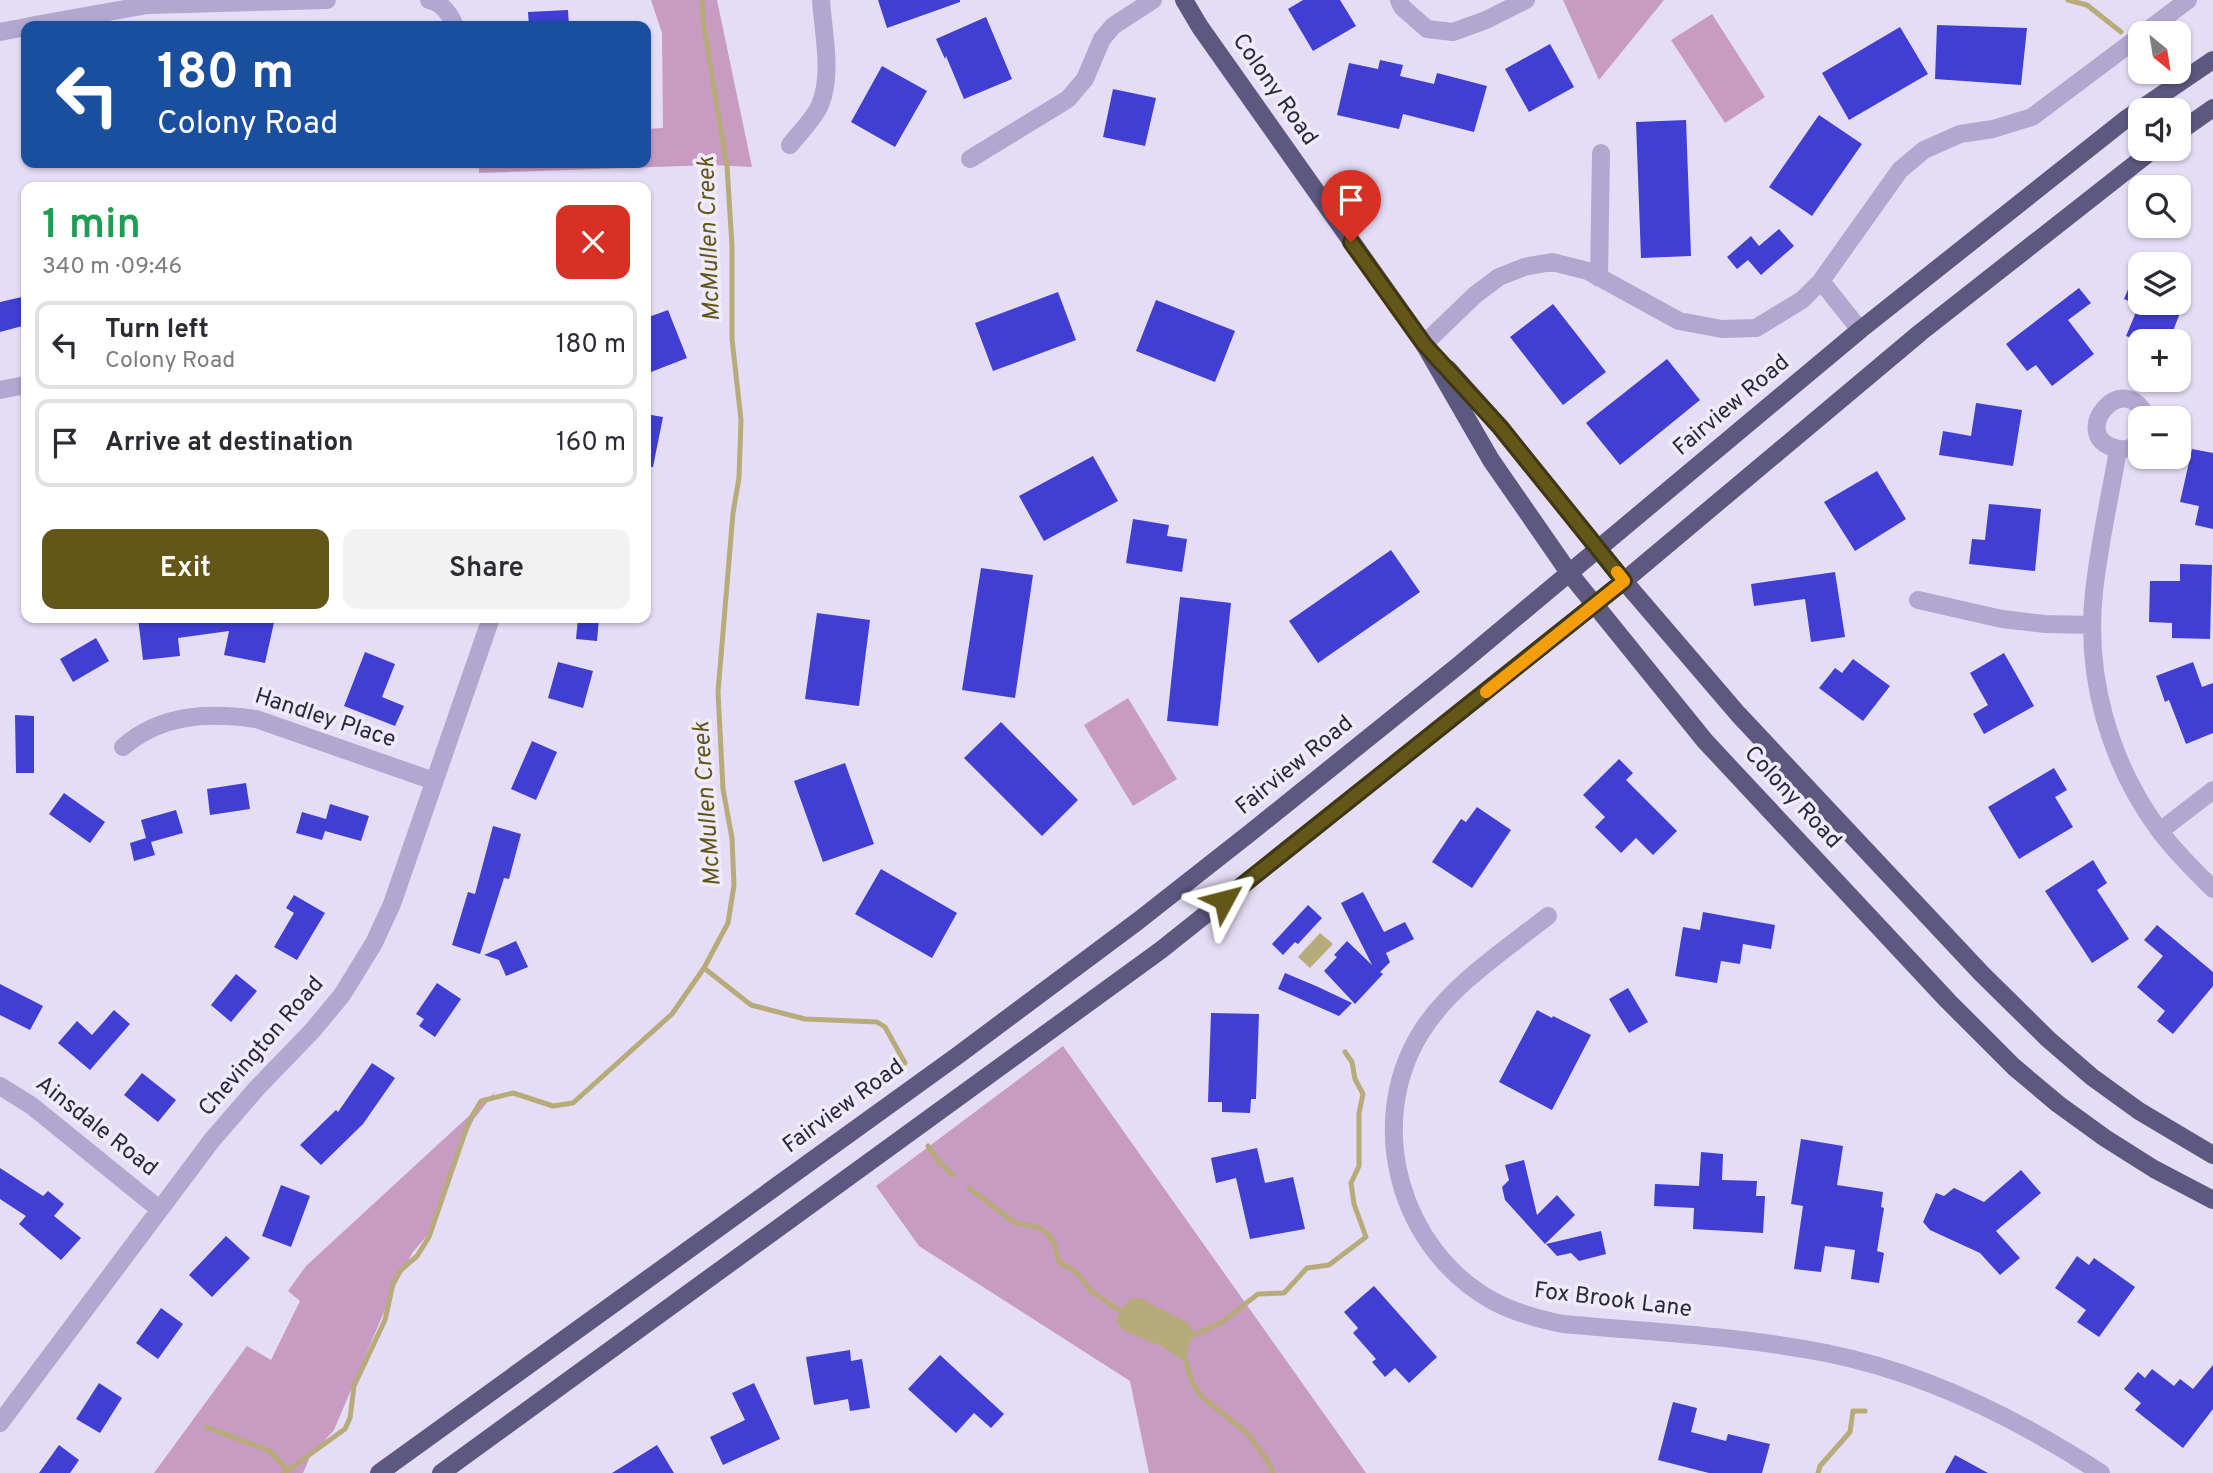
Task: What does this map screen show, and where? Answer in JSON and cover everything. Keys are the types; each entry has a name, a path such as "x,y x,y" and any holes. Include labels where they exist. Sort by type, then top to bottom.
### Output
{"main road":[{"name":"Colony Road","path":"1184,0 1424,344 1492,460 1570,574 1704,741 1948,1002 2014,1067 2058,1104 2105,1138 2154,1169 2213,1200"},
{"name":"Fairview Road","path":"379,1473 957,1056 1138,921 1251,833 1570,574 1860,330 2126,119 2213,60"},
{"path":"2191,124 2213,108"},
{"path":"442,1473 1161,950 1624,581 1921,332 2139,161"},
{"name":"Colony Road","path":"1424,344 1500,427 1624,581 1738,714 1982,974 2048,1039 2092,1077 2139,1111 2213,1156"}],"street":[{"path":"61,21 149,5 346,0"},
{"path":"429,0 441,5 450,14 452,21"},
{"path":"790,145 819,108 823,96 826,72 821,0"},
{"path":"970,159 1068,99 1085,79 1102,39 1113,26 1153,0"},
{"path":"1399,0 1402,7 1427,29 1453,32 1527,0"},
{"path":"2160,21 2188,0"},
{"path":"0,32 21,28"},
{"path":"1424,344 1475,295 1499,278 1524,267 1552,262 1588,271 1678,321 1722,329 1756,328 1802,300 1821,281 1900,170 1924,150 1960,134 1993,129 2032,117 2128,45"},
{"path":"1600,278 1601,153"},
{"path":"1821,281 1860,330"},
{"path":"0,390 21,385"},
{"path":"2128,449 2118,450 2101,439 2097,420 2108,404 2117,400 2127,400 2139,406"},
{"path":"2118,450 2094,592 2092,625 2095,676 2100,702 2112,743 2128,781 2160,831 2213,889"},
{"path":"1918,600 2002,619 2045,624 2092,625"},
{"name":"Chevington Road","path":"0,1423 219,1131 313,1030 355,976 374,943 391,904 489,623"},
{"name":"Handley Place","path":"123,747 133,738 157,725 183,717 227,715 256,719 434,781"},
{"path":"2160,831 2213,790"},
{"name":"Fox Brook Lane","path":"1548,916 1467,980 1439,1007 1419,1034 1400,1080 1393,1128 1397,1171 1413,1217 1451,1269 1491,1300 1531,1317 1563,1324 1772,1344 1825,1353 1890,1369 1946,1389 2004,1415 2055,1442 2101,1473"},
{"name":"Ainsdale Road","path":"0,1086 32,1106 159,1209"}],"shaded area":[{"path":"651,0 717,0 752,167 651,167 651,129 663,128 662,33"},
{"path":"1563,0 1664,0 1599,80"},
{"path":"1712,14 1765,97 1725,123 1671,40"},
{"path":"479,168 625,168 479,173"},
{"path":"1128,698 1177,779 1133,806 1084,725"},
{"path":"1320,933 1333,944 1310,968 1298,957"},
{"path":"1063,1046 1366,1473 1149,1473 1130,1381 919,1246 876,1186"},
{"path":"496,1091 474,1119 462,1143 430,1232 413,1252 398,1279 334,1430 310,1457 303,1473 154,1473 247,1346 271,1360 300,1301 288,1291 306,1266"},
{"path":"1140,1298 1188,1323 1193,1330 1185,1362 1163,1347 1123,1330 1116,1322 1120,1311 1130,1299"}],"building":[{"path":"878,0 960,0 960,2 887,28"},
{"path":"1303,0 1340,0 1356,26 1313,51 1288,9"},
{"path":"568,10 569,21 529,21 528,12"},
{"path":"986,17 1012,79 964,99 936,39"},
{"path":"1937,25 2027,28 2021,85 1935,79"},
{"path":"1900,27 1928,74 1849,120 1822,73"},
{"path":"1550,44 1574,87 1529,112 1505,69"},
{"path":"1380,60 1403,65 1400,76 1434,84 1437,73 1487,86 1474,132 1403,114 1399,129 1337,115 1349,63 1378,69"},
{"path":"882,66 927,91 895,147 851,122"},
{"path":"1113,89 1156,98 1145,146 1103,137"},
{"path":"1819,115 1862,144 1812,216 1769,187"},
{"path":"1686,120 1691,256 1641,258 1636,122"},
{"path":"1779,229 1794,246 1761,275 1748,260 1737,269 1727,257 1751,236 1759,246"},
{"path":"2079,288 2091,303 2068,320 2094,354 2052,386 2036,365 2027,371 2006,344"},
{"path":"1058,292 1076,340 993,371 975,323"},
{"path":"21,297 21,326 0,332 0,302"},
{"path":"1156,300 1235,331 1215,382 1136,351"},
{"path":"1553,304 1606,372 1563,405 1510,337"},
{"path":"668,310 687,358 651,372 651,316"},
{"path":"2135,315 2179,315 2174,329 2129,329"},
{"path":"1667,359 1700,400 1620,465 1586,423"},
{"path":"1976,403 2022,410 2013,466 1939,455 1943,431 1971,436"},
{"path":"651,415 663,417 651,467"},
{"path":"2192,449 2213,453 2213,529 2195,525 2199,506 2180,502 2187,469 2191,469"},
{"path":"1093,456 1118,501 1044,541 1019,496"},
{"path":"1877,471 1906,519 1855,551 1824,502"},
{"path":"1989,504 2041,509 2035,571 1969,564 1972,539 1985,540"},
{"path":"1133,519 1169,525 1167,536 1187,539 1182,572 1126,563"},
{"path":"1391,550 1420,592 1318,663 1289,621"},
{"path":"2180,564 2212,565 2210,639 2172,638 2172,623 2149,622 2150,581 2180,581"},
{"path":"981,568 1033,575 1015,698 962,690"},
{"path":"1835,572 1845,637 1811,642 1805,599 1754,606 1751,584"},
{"path":"1180,597 1231,603 1218,726 1167,721"},
{"path":"817,613 870,620 859,706 805,699"},
{"path":"139,623 274,623 265,663 224,655 229,631 178,638 180,656 143,660"},
{"path":"578,623 599,623 597,641 576,639"},
{"path":"96,638 109,661 73,682 60,659"},
{"path":"365,652 395,664 382,697 404,706 395,726 344,706"},
{"path":"2004,653 2034,706 1984,734 1973,714 1988,705 1970,673"},
{"path":"1853,659 1890,686 1863,721 1819,688 1835,668 1842,673"},
{"path":"558,662 593,671 583,708 548,698"},
{"path":"2193,662 2202,687 2213,683 2213,733 2186,744 2169,700 2165,702 2156,676"},
{"path":"15,715 34,716 34,773 16,773"},
{"path":"1001,722 1078,800 1042,836 964,758"},
{"path":"532,741 557,752 536,800 511,789"},
{"path":"1619,759 1633,773 1626,780 1677,831 1653,855 1636,838 1621,853 1595,827 1605,817 1583,795"},
{"path":"845,763 874,844 823,862 794,781"},
{"path":"2054,768 2067,790 2055,797 2073,827 2019,859 1988,807"},
{"path":"246,783 250,809 210,815 207,789"},
{"path":"64,793 105,822 90,843 49,814"},
{"path":"330,804 369,816 361,841 325,831 322,840 296,833 302,812 326,819"},
{"path":"1477,807 1511,830 1472,888 1432,862 1461,819 1466,822"},
{"path":"176,810 183,833 151,842 155,855 134,861 130,843 146,838 141,820"},
{"path":"493,826 521,834 509,879 504,878 480,954 452,945 468,892 475,894"},
{"path":"2093,860 2107,883 2097,890 2129,939 2092,963 2045,891"},
{"path":"881,869 957,913 932,958 855,914"},
{"path":"1363,892 1384,932 1405,922 1414,939 1386,953 1390,962 1380,972 1383,974 1355,1004 1324,971 1347,941 1372,965 1341,903"},
{"path":"294,895 325,913 297,960 274,947 294,913 286,908"},
{"path":"1308,905 1322,918 1298,944 1295,942 1283,955 1272,944"},
{"path":"1703,912 1775,925 1771,949 1743,944 1740,964 1721,961 1717,983 1675,976 1683,927 1700,930"},
{"path":"2157,925 2213,972 2213,986 2173,1034 2157,1021 2165,1011 2137,987 2163,956 2144,940"},
{"path":"516,941 528,967 506,976 499,960 484,955"},
{"path":"1285,973 1352,1003 1339,1016 1278,989"},
{"path":"236,974 257,991 231,1022 211,1005"},
{"path":"437,983 461,999 435,1037 419,1026 424,1019 416,1014"},
{"path":"0,984 43,1006 30,1030 0,1015"},
{"path":"1628,988 1648,1022 1629,1033 1609,999"},
{"path":"114,1010 130,1024 90,1070 58,1043 77,1021 92,1035"},
{"path":"1537,1010 1591,1035 1552,1110 1499,1082"},
{"path":"1211,1013 1259,1014 1256,1099 1251,1099 1250,1113 1222,1112 1222,1102 1208,1102"},
{"path":"372,1063 395,1078 363,1124 321,1165 300,1145 336,1110 338,1112"},
{"path":"142,1073 176,1100 158,1122 124,1095"},
{"path":"1801,1139 1843,1146 1837,1185 1883,1192 1881,1207 1884,1208 1877,1251 1884,1253 1879,1283 1851,1279 1855,1250 1825,1246 1821,1272 1794,1269 1803,1206 1791,1204"},
{"path":"1257,1148 1265,1183 1293,1177 1305,1229 1250,1239 1236,1178 1216,1183 1211,1158"},
{"path":"1701,1152 1723,1154 1722,1180 1757,1181 1756,1196 1765,1196 1763,1233 1693,1229 1694,1208 1654,1206 1655,1184 1699,1186"},
{"path":"1524,1160 1537,1215 1557,1195 1575,1215 1545,1244 1505,1200 1502,1187 1509,1180 1505,1165"},
{"path":"0,1168 43,1196 48,1191 64,1204 54,1216 81,1238 61,1260 19,1224 26,1216 0,1199"},
{"path":"2021,1170 2041,1193 1996,1231 2020,1258 2000,1275 1980,1253 1930,1230 1923,1222 1936,1193 1944,1196 1954,1188 1984,1202"},
{"path":"281,1185 310,1196 291,1247 262,1236"},
{"path":"1601,1231 1606,1254 1579,1261 1571,1253 1557,1256 1546,1244"},
{"path":"226,1236 250,1258 212,1297 189,1275"},
{"path":"2077,1256 2089,1265 2094,1258 2135,1287 2099,1337 2077,1322 2086,1310 2055,1288"},
{"path":"1374,1286 1437,1357 1409,1383 1395,1368 1385,1377 1372,1362 1376,1359 1353,1333 1358,1328 1344,1312"},
{"path":"161,1308 183,1324 158,1359 136,1343"},
{"path":"850,1350 851,1361 862,1359 870,1408 850,1411 848,1399 814,1405 806,1357"},
{"path":"940,1355 1004,1414 991,1428 974,1413 956,1433 908,1389"},
{"path":"2213,1365 2213,1409 2183,1448 2135,1410 2141,1403 2124,1389 2138,1372 2145,1378 2152,1369 2174,1386 2180,1379 2193,1389"},
{"path":"99,1383 122,1398 100,1433 76,1419"},
{"path":"754,1383 780,1439 723,1465 710,1437 745,1420 732,1393"},
{"path":"1673,1402 1697,1408 1691,1432 1726,1441 1728,1434 1770,1444 1762,1473 1709,1473 1658,1460"},
{"path":"59,1445 79,1460 70,1473 39,1473"},
{"path":"657,1445 674,1473 612,1473"},
{"path":"1955,1455 1988,1473 1945,1473"}],"waterway":[{"name":"McMullen Creek","path":"284,1473 345,1429 350,1418 354,1386 385,1320 393,1284 401,1270 417,1256 429,1237 469,1121 481,1101 513,1093 553,1106 573,1103 672,1014 704,968 728,923 734,885 732,838 723,789 718,692 733,513 739,478 741,420 732,339 732,246 727,166 703,21 702,0"},
{"path":"2068,0 2087,5 2121,32"},
{"path":"704,968 751,1005 805,1019 877,1022 885,1027 905,1063"},
{"path":"1185,1339 1222,1322 1258,1294 1284,1293 1307,1268 1329,1265 1366,1237 1354,1204 1351,1183 1359,1166 1359,1113 1363,1094 1355,1079 1352,1062 1345,1052"},
{"path":"928,1146 939,1162 953,1175"},
{"path":"969,1188 1015,1223 1038,1227 1047,1233 1054,1243 1059,1262 1075,1271 1092,1292 1125,1314"},
{"path":"1184,1356 1193,1384 1202,1397 1246,1432 1267,1460 1273,1473"},
{"path":"1818,1473 1820,1466 1850,1432 1853,1411 1865,1411"},
{"path":"206,1427 270,1451 286,1469"}],"slow traffic":[{"path":"1486,692 1624,581 1617,572"}],"route":[{"path":"1224,900 1624,581 1500,427 1424,344 1351,242"}]}
